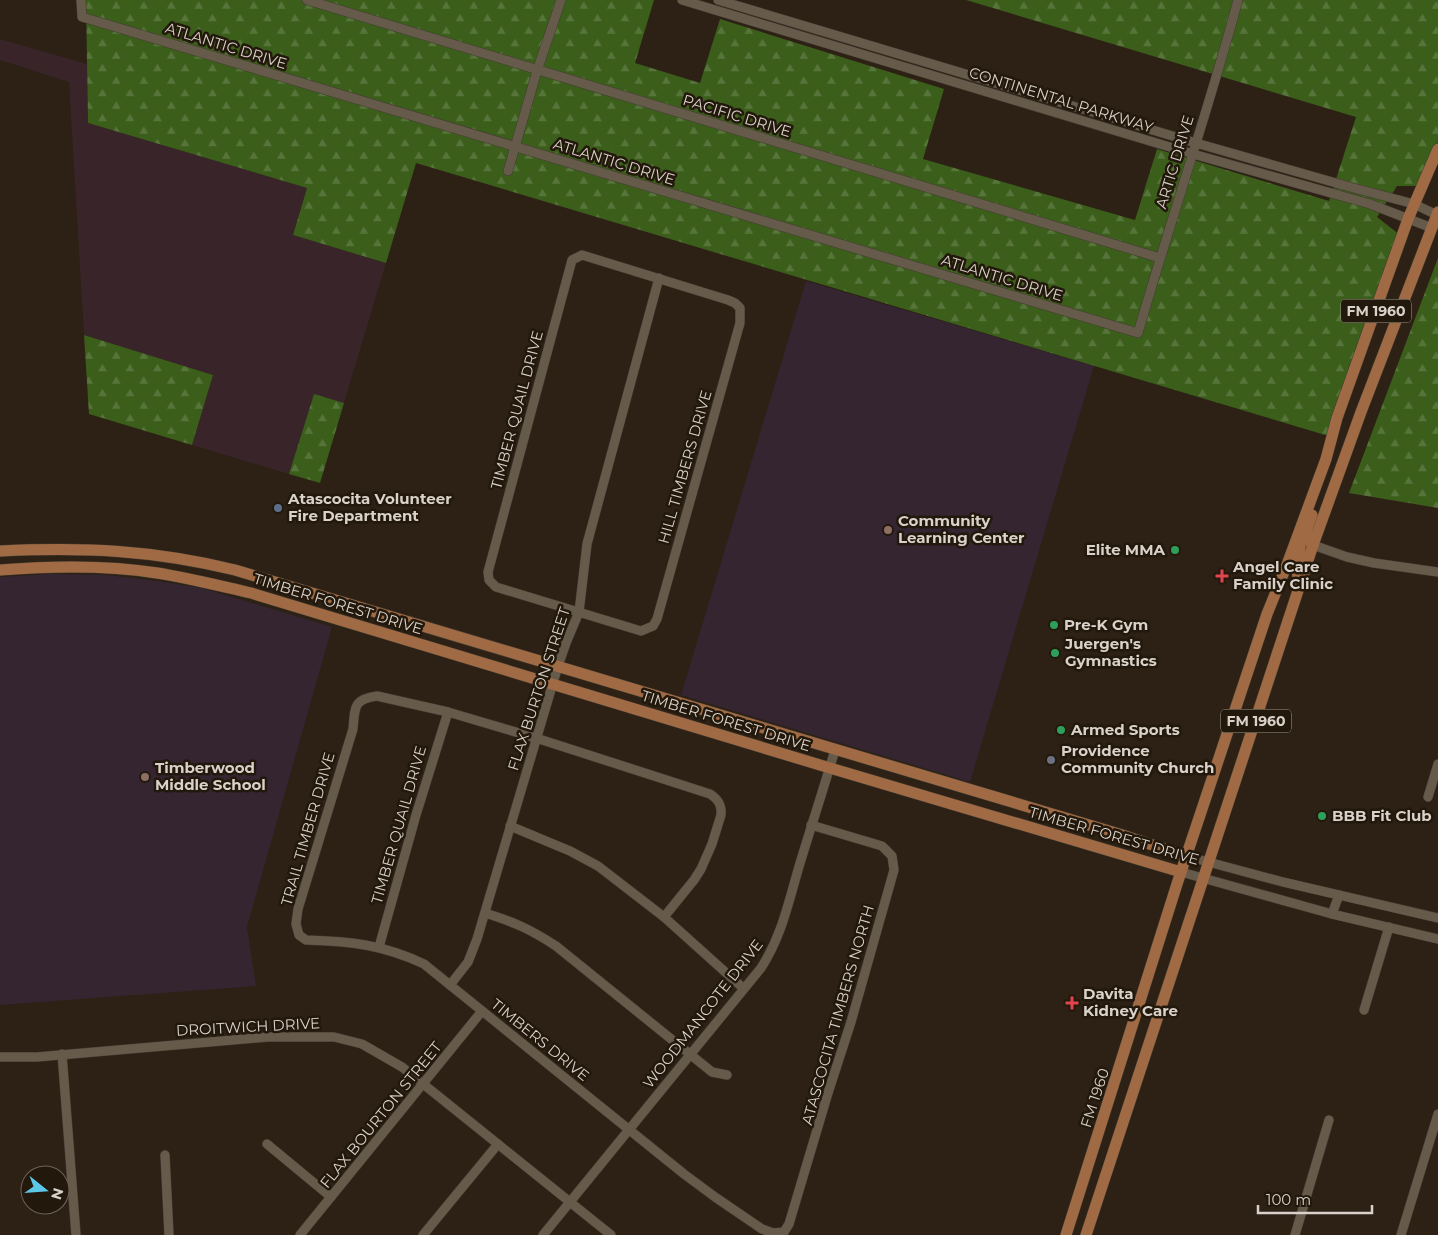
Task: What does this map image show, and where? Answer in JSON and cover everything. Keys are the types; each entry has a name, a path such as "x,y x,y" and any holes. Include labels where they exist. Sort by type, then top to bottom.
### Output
{"main road":[{"name":"FM 1960","path":"1066,1235 1186,856 1295,532 1310,501 1326,459 1337,418 1408,219 1438,149"},
{"name":"FM 1960","path":"1086,1235 1314,545 1361,412 1437,214"},
{"path":"1310,501 1312,515 1306,537 1314,545"},
{"path":"1295,532 1301,543 1297,569 1300,588"},
{"name":"TIMBER FOREST DRIVE","path":"0,551 51,548 105,550 158,555 210,564 558,666 1186,856"},
{"name":"TIMBER FOREST DRIVE","path":"0,570 111,569 156,573 206,582 263,597 1181,872"},
{"path":"684,724 690,706"},
{"path":"978,812 984,794"},
{"path":"1051,834 1056,816"}],"street":[{"name":"ATLANTIC DRIVE","path":"81,0 82,16 1138,333"},
{"name":"PACIFIC DRIVE","path":"307,0 1160,258"},
{"path":"508,171 537,71 561,0"},
{"name":"CONTINENTAL PARKWAY","path":"682,0 1193,154 1370,204 1432,228"},
{"name":"CONTINENTAL PARKWAY","path":"718,0 1196,143 1414,204 1437,214"},
{"name":"ARTIC DRIVE","path":"1138,333 1224,54 1238,0"},
{"name":"TIMBER QUAIL DRIVE","path":"579,612 496,586 490,580 488,572 572,260 584,255 659,278"},
{"name":"HILL TIMBERS DRIVE","path":"579,612 641,631 653,626 657,619 740,323 740,308 735,303 659,278"},
{"name":"FLAX BURTON STREET","path":"450,985 470,956 485,913 558,666 579,612 587,544 659,278"},
{"path":"1314,545 1347,557 1438,572"},
{"name":"TRAIL TIMBER DRIVE","path":"296,923 298,909 353,729 356,708 365,698 376,696 448,712 536,738 710,794 717,799 721,809 720,815 712,844 701,869 664,917"},
{"name":"TIMBER QUAIL DRIVE","path":"379,947 416,815 448,712"},
{"name":"WOODMANCOTE DRIVE","path":"544,1235 760,968 776,943 835,750"},
{"path":"1428,797 1438,764"},
{"name":"ATASCOCITA TIMBERS NORTH","path":"753,1223 773,1233 784,1232 789,1224 851,1022 894,870 892,856 882,846 811,825"},
{"path":"510,826 570,851 598,866 664,917 743,988"},
{"name":"TIMBER FOREST DRIVE","path":"1186,856 1438,918"},
{"name":"TIMBER FOREST DRIVE","path":"1181,872 1332,914 1438,939"},
{"path":"1332,914 1339,895"},
{"path":"485,913 511,921 533,931 556,946 712,1072 727,1075"},
{"name":"TIMBERS DRIVE","path":"296,923 298,935 306,940 354,942 379,947 424,964 684,1174 753,1223"},
{"path":"1364,1010 1389,928"},
{"name":"FLAX BOURTON STREET","path":"300,1235 482,1011"},
{"name":"DROITWICH DRIVE","path":"0,1057 30,1057 268,1038 334,1037 353,1041 386,1056 424,1084 611,1235"},
{"path":"62,1054 76,1235"},
{"path":"1401,1235 1438,1114"},
{"path":"1295,1235 1329,1120"},
{"path":"267,1144 331,1197"},
{"path":"423,1235 498,1144"},
{"path":"165,1155 169,1235"}],"shaded area":[{"path":"0,39 87,64 88,123 307,188 293,235 386,263 344,403 314,395 289,474 192,445 213,375 84,335 69,82 0,60"},
{"name":"Community Learning Center","path":"806,281 1094,366 970,782 681,695"},
{"name":"Timberwood Middle School","path":"49,574 107,575 202,588 332,627 247,927 256,986 0,1005 0,577"}],"green space":[{"path":"86,0 654,0 635,63 700,83 720,19 944,89 923,159 1135,220 1157,149 1329,201 1356,117 966,0 1438,0 1438,141 1423,186 1397,186 1377,217 1400,235 1332,437 416,163 386,263 293,235 307,188 88,123"},
{"path":"1438,258 1438,508 1349,493"},
{"path":"84,335 213,375 192,445 89,414"},
{"path":"314,394 344,403 320,483 289,474"}],"place":[{"name":"Atascocita Volunteer Fire Department","path":"278,508"},
{"name":"Community Learning Center","path":"888,530"},
{"name":"Elite MMA","path":"1175,550"},
{"name":"Angel Care Family Clinic","path":"1222,576"},
{"name":"Pre-K Gym","path":"1054,625"},
{"name":"Juergen's Gymnastics","path":"1055,653"},
{"name":"Armed Sports","path":"1061,730"},
{"name":"Providence Community Church","path":"1051,760"},
{"name":"Timberwood Middle School","path":"145,777"},
{"name":"BBB Fit Club","path":"1322,816"},
{"name":"Davita Kidney Care","path":"1072,1003"}]}
